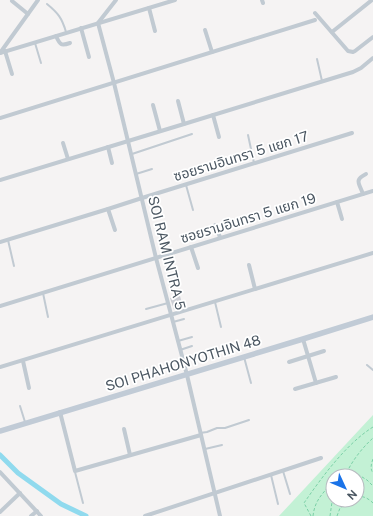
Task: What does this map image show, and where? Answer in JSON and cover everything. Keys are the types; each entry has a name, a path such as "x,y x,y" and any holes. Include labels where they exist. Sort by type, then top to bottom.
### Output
{"street":[{"path":"2,52 38,0"},
{"path":"98,23 116,0"},
{"path":"2,52 174,0"},
{"path":"332,32 372,0"},
{"path":"12,1 28,14"},
{"path":"149,8 155,31"},
{"path":"315,13 348,51 355,51 373,37"},
{"path":"0,118 315,20"},
{"name":"SOI RAM INTRA 5","path":"98,23 156,258 187,375 220,516"},
{"path":"81,28 89,57"},
{"path":"206,30 212,52"},
{"path":"56,36 60,44 64,45 70,43"},
{"path":"2,52 12,74"},
{"path":"0,180 356,70 361,68 373,58"},
{"path":"178,101 184,124"},
{"path":"153,106 160,131"},
{"path":"213,115 219,137"},
{"name":"ซอยรามอินทรา 5 แยก 17","path":"0,242 352,134"},
{"path":"63,143 68,159"},
{"path":"108,147 112,163"},
{"path":"363,194 358,179 366,174"},
{"name":"ซอยรามอินทรา 5 แยก 19","path":"0,306 373,191"},
{"path":"337,202 342,220"},
{"path":"108,209 115,230"},
{"path":"215,225 220,237"},
{"path":"191,247 198,268"},
{"path":"0,368 373,252"},
{"path":"249,266 255,289"},
{"name":"SOI PHAHONYOTHIN 48","path":"0,431 373,317"},
{"path":"303,339 316,382"},
{"path":"290,362 324,352"},
{"path":"23,360 29,388"},
{"path":"295,389 336,377"},
{"path":"60,412 75,471 200,434"},
{"path":"124,429 130,455"},
{"path":"145,516 152,515 321,458"},
{"path":"0,472 41,516"},
{"path":"0,512 20,493"},
{"path":"31,516 37,511"}],"lane":[{"path":"47,4 60,16 66,33"},
{"path":"35,42 41,63"},
{"path":"317,59 322,81"},
{"path":"131,155 192,134"},
{"path":"248,135 254,163"},
{"path":"136,174 152,169"},
{"path":"186,184 193,210"},
{"path":"8,240 14,266"},
{"path":"43,293 48,317"},
{"path":"215,301 221,327"},
{"path":"146,309 168,303"},
{"path":"173,322 184,319"},
{"path":"178,341 192,337"},
{"path":"180,350 192,346"},
{"path":"244,357 251,383"},
{"path":"367,365 373,370"},
{"path":"20,406 25,423"},
{"path":"200,434 249,420"},
{"path":"204,450 222,445"},
{"path":"75,471 83,503"},
{"path":"283,471 290,494"},
{"path":"271,475 278,504"}],"path":[{"path":"311,516 304,503 348,448 373,427"},
{"path":"349,468 373,438"},
{"path":"373,460 371,464 373,473"},
{"path":"365,479 373,486"},
{"path":"313,516 314,507 325,491"}],"green space":[{"path":"373,415 373,516 279,516"}],"building":[{"path":"180,296 183,307 174,310 170,298"}],"waterway":[{"path":"0,455 18,473 61,504 86,516"}]}
